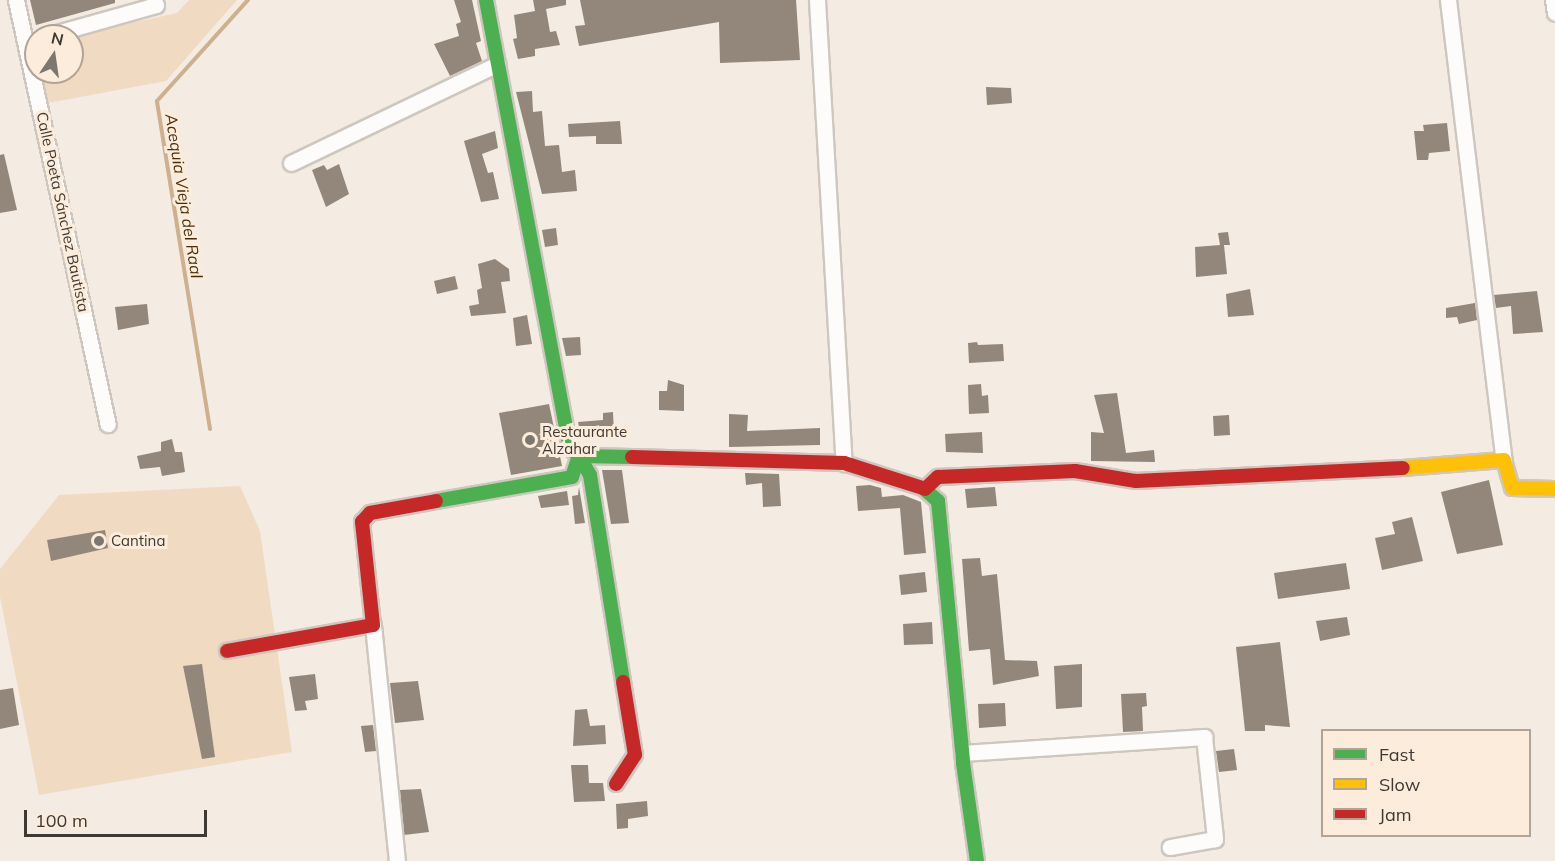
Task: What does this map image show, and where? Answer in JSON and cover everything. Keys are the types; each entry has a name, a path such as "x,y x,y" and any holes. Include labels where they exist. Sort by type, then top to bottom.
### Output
{"street":[{"name":"Calle Poeta Sánchez Bautista","path":"16,0 25,24"},
{"path":"486,0 570,448 579,456 590,475 635,755 616,784"},
{"path":"817,0 844,463"},
{"path":"1448,0 1504,459 1512,488 1555,489"},
{"path":"1553,0 1555,13"},
{"path":"84,24 155,3"},
{"path":"291,163 498,64"},
{"name":"Calle Poeta Sánchez Bautista","path":"40,84 108,424"},
{"path":"579,456 844,463 925,489 938,501 962,753 978,861"},
{"path":"397,861 362,522 370,513 572,477 579,456"},
{"path":"925,489 938,477 1075,471 1136,481 1335,474 1504,459"},
{"path":"227,651 373,625"},
{"path":"962,753 1204,737 1215,839 1170,847"}],"shaded area":[{"path":"189,0 237,0 166,81 48,103 44,84 84,84 84,33 177,13"},
{"path":"240,486 260,531 292,752 39,795 0,597 0,569 59,495"}],"building":[{"path":"30,0 115,0 115,3 36,24"},
{"path":"454,0 472,0 481,41 476,43 482,61 450,76 434,44 459,36 456,24 461,22"},
{"path":"533,0 566,0 566,5 546,9 550,32 556,31 560,45 535,49 535,56 518,59 513,39 517,38 514,15 535,11"},
{"path":"580,0 796,0 800,60 720,63 719,22 579,46 575,26 585,25"},
{"path":"986,87 1011,88 1012,103 987,105"},
{"path":"532,91 533,112 542,111 545,146 559,145 562,172 575,170 577,191 542,194 516,92"},
{"path":"620,121 622,144 596,144 596,136 569,137 568,124"},
{"path":"1447,123 1450,151 1429,153 1428,160 1417,160 1414,131 1424,131 1423,125"},
{"path":"495,131 498,148 482,154 488,173 493,172 499,199 481,202 464,141"},
{"path":"4,154 17,210 0,213 0,155"},
{"path":"339,164 349,194 326,207 312,170 324,165 327,170"},
{"path":"556,228 558,245 545,247 542,230"},
{"path":"1228,232 1230,245 1224,245 1227,274 1196,277 1195,247 1220,245 1218,233"},
{"path":"495,259 509,269 510,281 501,282 506,313 471,316 469,306 479,304 477,290 482,288 478,264"},
{"path":"455,276 458,289 437,294 434,281"},
{"path":"1250,289 1254,315 1228,317 1226,294"},
{"path":"1537,291 1543,332 1513,334 1511,306 1496,308 1494,295"},
{"path":"1475,303 1477,320 1459,324 1457,317 1446,318 1446,308"},
{"path":"147,304 149,324 118,330 115,307"},
{"path":"527,315 532,344 516,346 513,318"},
{"path":"580,337 581,355 566,356 562,338"},
{"path":"977,342 978,345 1003,344 1004,361 969,363 968,343"},
{"path":"668,380 684,385 684,411 659,410 659,391 667,391"},
{"path":"981,384 982,396 988,395 989,413 969,414 968,385"},
{"path":"1117,393 1126,453 1154,450 1155,462 1091,461 1091,432 1104,433 1094,395"},
{"name":"Restaurante Alzahar","path":"549,404 562,466 511,475 499,413"},
{"path":"613,412 614,434 581,436 578,422 603,420 603,413"},
{"path":"729,414 748,415 747,431 820,428 820,445 729,447"},
{"path":"1229,415 1230,435 1214,436 1213,416"},
{"path":"982,432 983,453 946,452 945,434"},
{"path":"172,439 175,452 182,452 185,472 162,476 160,467 140,469 137,456 161,451 161,442"},
{"path":"602,470 622,470 629,523 611,524"},
{"path":"745,473 779,474 781,506 763,507 762,483 746,485"},
{"path":"1489,480 1503,545 1457,554 1441,492"},
{"path":"870,485 881,488 882,497 903,495 921,502 926,553 904,555 900,508 858,511 856,486"},
{"path":"579,487 585,523 575,524 572,496 578,495"},
{"path":"995,487 997,506 967,508 965,489"},
{"path":"567,491 569,505 541,508 538,496"},
{"path":"1412,517 1423,561 1382,570 1375,538 1395,534 1392,522"},
{"path":"105,530 108,548 51,561 47,540"},
{"path":"980,558 982,576 997,574 1005,660 1037,661 1039,676 993,685 990,649 969,651 962,559"},
{"path":"1346,563 1350,589 1278,599 1274,573"},
{"path":"925,572 927,592 901,595 899,575"},
{"path":"1347,617 1350,635 1320,641 1316,621"},
{"path":"932,622 933,644 904,645 903,624"},
{"path":"1280,642 1290,727 1265,725 1265,731 1245,731 1236,647"},
{"path":"202,664 215,757 202,759 183,666"},
{"path":"1082,664 1082,707 1056,709 1054,666"},
{"path":"315,674 318,699 305,701 307,710 295,711 289,677"},
{"path":"418,681 424,720 395,723 390,683"},
{"path":"13,688 19,725 0,729 0,690"},
{"path":"1146,693 1147,706 1142,707 1143,731 1123,732 1121,694"},
{"path":"1005,703 1006,726 979,728 978,704"},
{"path":"587,709 590,726 605,725 606,744 573,746 575,710"},
{"path":"373,725 376,751 365,752 361,726"},
{"path":"1234,749 1237,770 1219,772 1216,751"},
{"path":"571,765 588,765 589,783 603,783 605,801 574,802"},
{"path":"421,789 429,832 404,835 400,790"},
{"path":"647,801 648,816 628,819 628,828 617,829 616,804"}],"waterway":[{"name":"Acequia Vieja del Raal","path":"210,429 157,101 248,0"}],"traffic: fast":[{"path":"486,0 570,448 579,456 632,457"},
{"path":"436,501 572,477 579,456 590,475 623,682"},
{"path":"923,488 938,501 963,763 977,861"}],"traffic: slow":[{"path":"1403,468 1504,460 1512,488 1555,489"}],"traffic: jam":[{"path":"632,457 844,463 923,488"},
{"path":"925,489 938,477 1075,471 1136,481 1403,468"},
{"path":"227,651 373,625 362,522 370,513 436,501"},
{"path":"616,784 635,755 623,682"}],"place":[{"name":"Restaurante Alzahar","path":"530,440"},
{"name":"Cantina","path":"99,541"}]}
